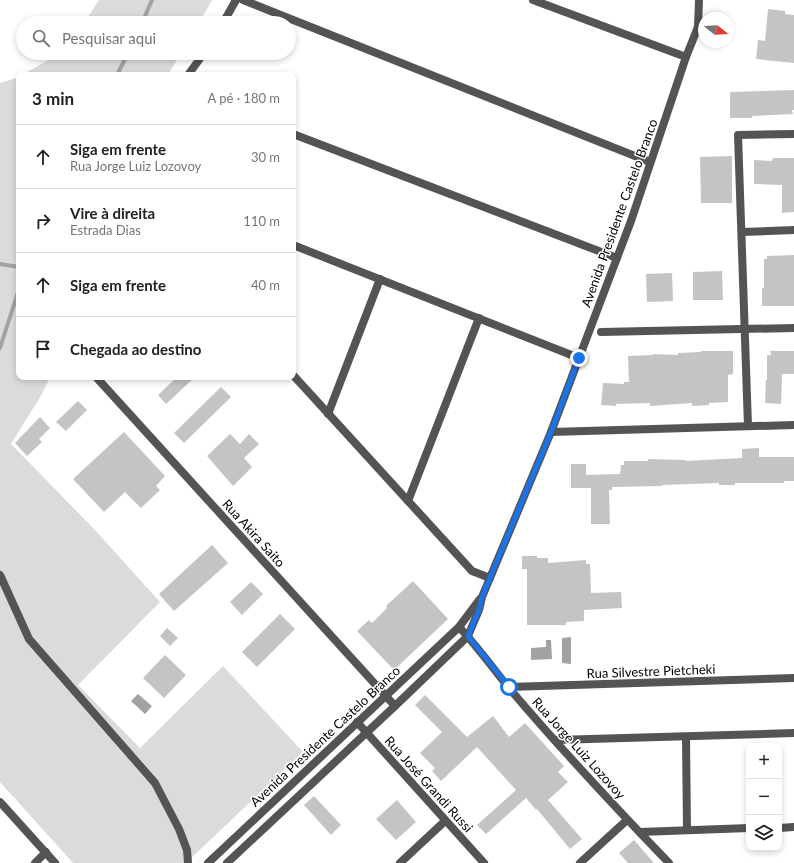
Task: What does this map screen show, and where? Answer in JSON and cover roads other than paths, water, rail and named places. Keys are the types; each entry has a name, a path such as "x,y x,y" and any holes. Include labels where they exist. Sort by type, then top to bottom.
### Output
{"street":[{"path":"227,16 236,0"},
{"path":"243,0 283,16"},
{"path":"534,0 686,57"},
{"name":"Avenida Presidente Castelo Branco","path":"208,863 356,722 459,627 482,597 551,432 617,258 686,57 698,27 699,0"},
{"path":"296,21 650,162"},
{"path":"190,72 199,60"},
{"path":"748,426 738,135 794,134"},
{"path":"296,135 617,258"},
{"path":"742,232 794,230"},
{"path":"296,245 579,358"},
{"path":"328,414 380,279"},
{"path":"408,501 479,318"},
{"path":"601,332 794,328"},
{"path":"296,378 472,570 490,578"},
{"name":"Rua Akira Saito","path":"99,380 395,706"},
{"path":"551,432 794,424"},
{"path":"0,575 29,639 155,783 179,829 187,850 188,863"},
{"path":"468,636 479,610 482,597"},
{"name":"Rua Jorge Luiz Lozovoy","path":"459,627 555,740 627,820 669,863"},
{"name":"Avenida Presidente Castelo Branco","path":"227,863 468,636"},
{"name":"Rua Silvestre Pietcheki","path":"509,687 794,678"},
{"name":"Rua José Grandi Russi","path":"356,722 367,732 484,863"},
{"path":"555,740 794,733"},
{"path":"686,737 687,830"},
{"path":"0,802 56,863"},
{"path":"580,863 627,820"},
{"path":"400,863 445,821"},
{"path":"782,828 794,827"},
{"path":"640,832 746,828"},
{"path":"34,863 46,852"}],"waterway":[{"path":"145,16 152,0"},
{"path":"118,72 124,60"},
{"path":"0,264 16,267"},
{"path":"0,348 16,298"}]}
